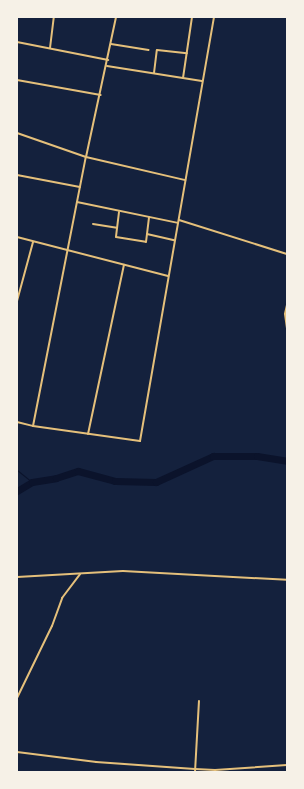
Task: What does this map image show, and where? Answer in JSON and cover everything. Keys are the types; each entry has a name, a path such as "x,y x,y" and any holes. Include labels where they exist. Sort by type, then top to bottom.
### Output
{"street":[{"path":"50,48 54,17"},
{"path":"34,426 86,157 101,95 116,17"},
{"path":"182,78 192,17"},
{"path":"17,422 34,426 140,441 214,17"},
{"path":"17,42 108,60"},
{"path":"111,44 149,50"},
{"path":"154,73 157,50 187,53"},
{"path":"107,66 202,82"},
{"path":"17,80 101,95"},
{"path":"17,133 86,157 185,180"},
{"path":"17,175 80,187"},
{"path":"78,202 119,212 179,222 287,254"},
{"path":"119,212 116,237 146,242 149,217"},
{"path":"93,224 117,228"},
{"path":"147,234 174,240"},
{"path":"17,238 168,276"},
{"path":"17,300 33,242"},
{"path":"88,434 124,264"},
{"path":"287,305 285,314 287,329"},
{"path":"17,577 80,573 169,572 287,580"},
{"path":"17,698 52,626 62,598 80,573"},
{"path":"195,770 199,701"},
{"path":"17,752 96,762 195,770 287,765"}],"waterway":[{"path":"17,491 32,482 56,478 78,471 115,481 156,482 213,456 257,456 287,461"},
{"path":"17,470 32,482"}]}
